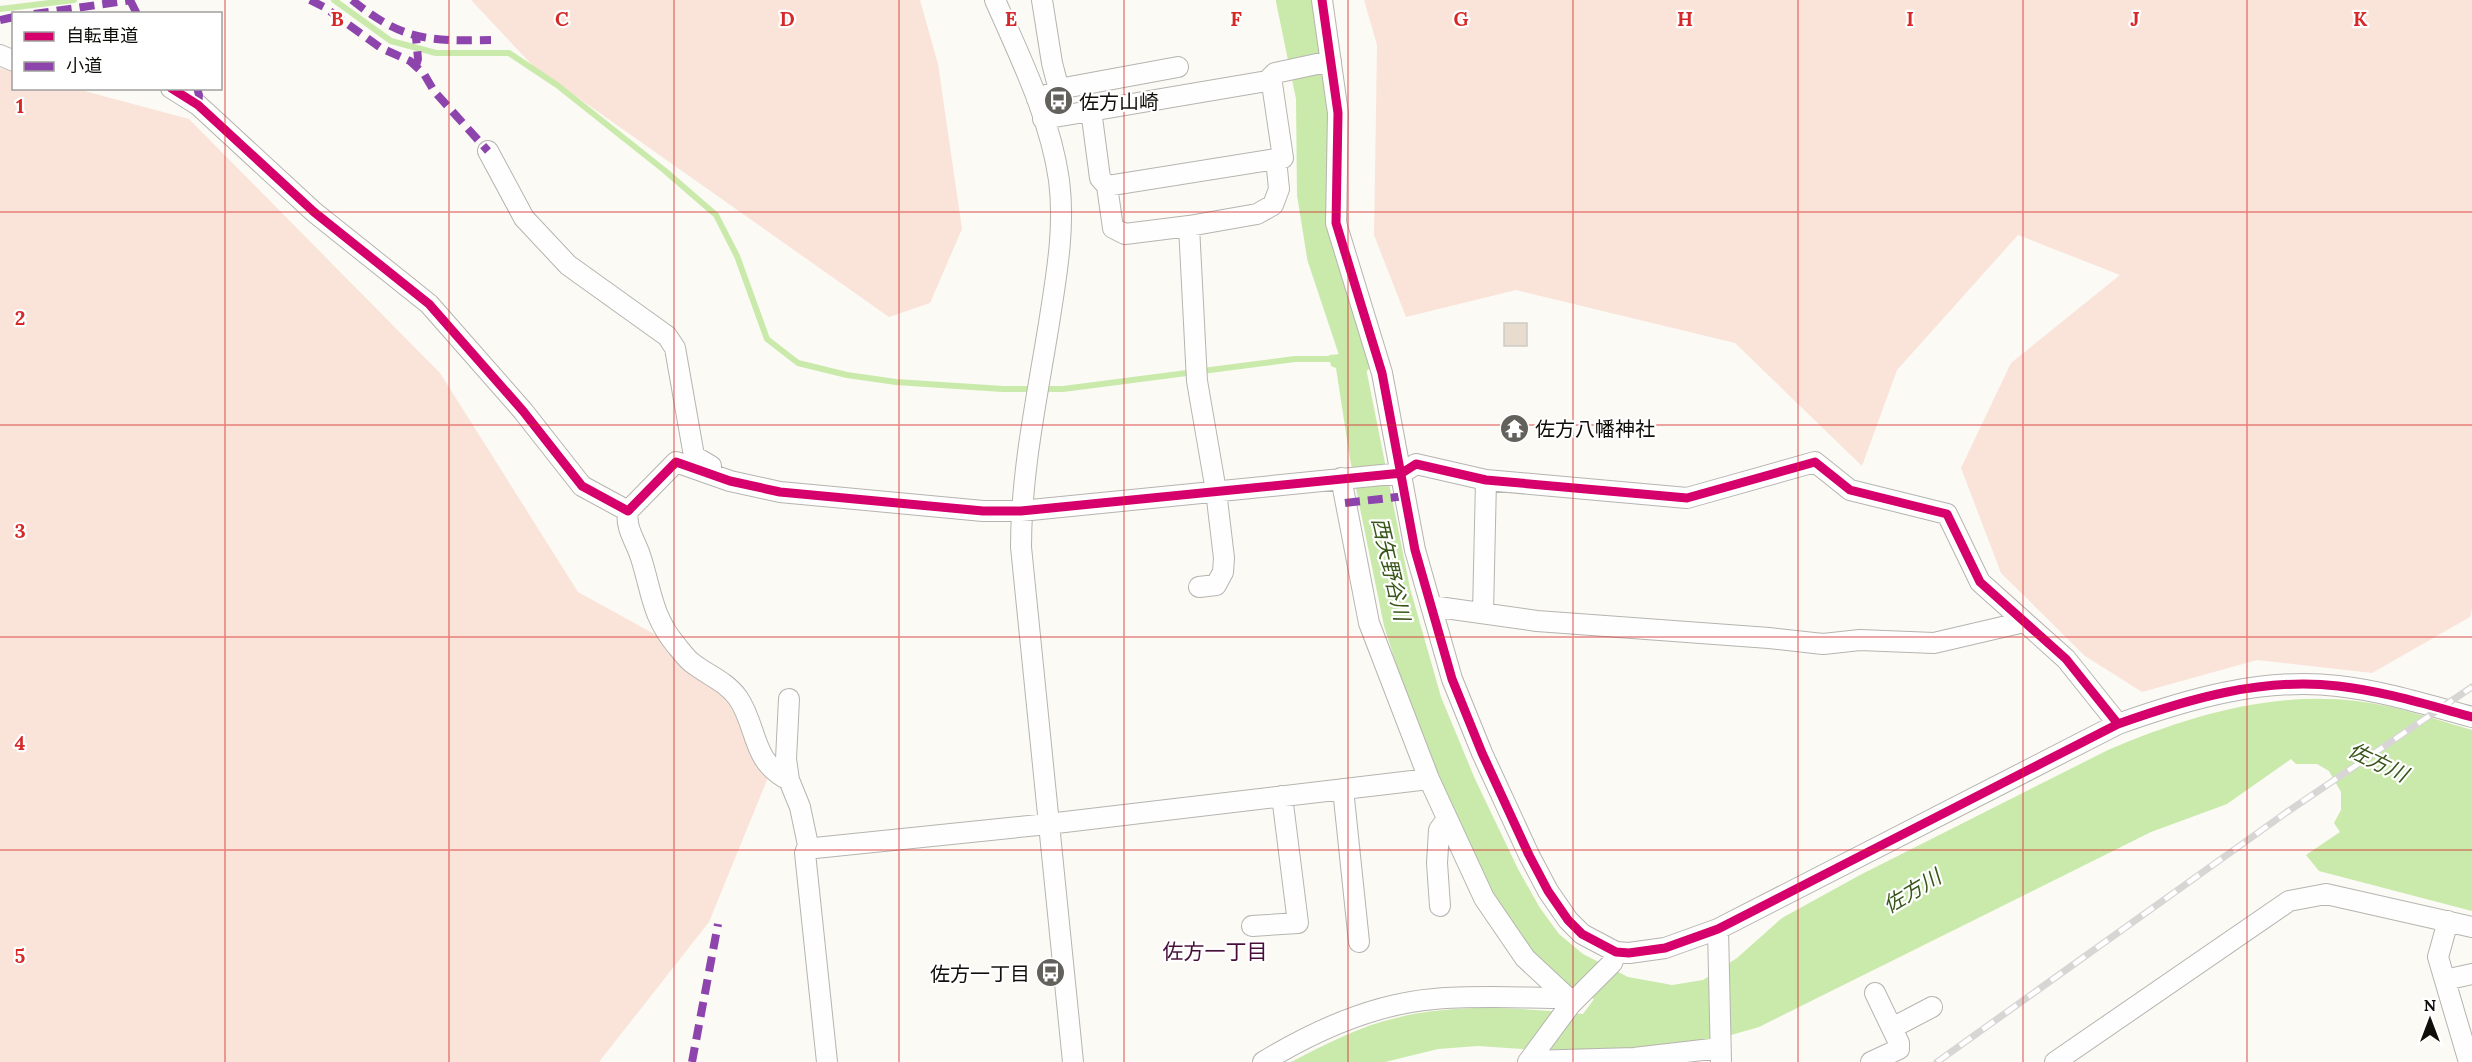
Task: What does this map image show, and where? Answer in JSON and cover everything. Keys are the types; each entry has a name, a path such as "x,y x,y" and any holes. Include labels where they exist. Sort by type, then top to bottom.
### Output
{"street":[{"path":"994,0 1037,99 1056,165 1061,215 1058,264 1023,484 1021,511 1022,565 1073,1062"},
{"path":"1042,0 1052,63 1059,90"},
{"path":"1322,0 1327,62 1338,113 1336,223 1383,373 1415,550 1452,679 1528,855 1548,891 1568,920 1582,934 1614,958"},
{"path":"1043,119 1267,81 1275,73 1327,62"},
{"path":"1037,99 1059,90 1178,67"},
{"path":"1107,186 1283,158 1271,77"},
{"path":"174,90 198,105 314,212 429,304 523,411 582,486 628,511"},
{"path":"1091,110 1100,178 1107,186 1113,228 1125,234 1257,214 1273,205 1279,189 1276,159"},
{"path":"488,151 524,218 568,265 667,336 675,348 694,456 711,466 711,475"},
{"path":"1189,226 1196,372 1216,491 1224,558 1222,572 1216,585 1199,587"},
{"path":"789,780 775,773 758,748 739,699 723,682 690,662 663,629 656,615 641,555 626,520 628,511 676,462 730,481 780,492 983,511 1021,511 1402,473 1416,464 1486,480 1687,498 1815,462 1850,490 1947,514 1980,582 2066,659 2118,724"},
{"path":"1341,478 1369,623 1429,779 1484,898 1526,958 1572,1000"},
{"path":"1483,613 1486,480"},
{"path":"1431,606 1537,621 1823,644 1860,640 1934,643 2024,622"},
{"path":"1529,1060 1572,1000 1614,958 1719,936 2118,724 2203,697 2266,687 2299,685 2337,686 2363,690 2472,717"},
{"path":"789,699 786,759 789,780 800,807 808,845 805,853 826,1062"},
{"path":"808,845 815,848 841,846 1048,824 1429,779"},
{"path":"1343,789 1359,942"},
{"path":"1251,926 1298,923 1282,796"},
{"path":"1440,906 1437,863 1438,830 1447,819"},
{"path":"2055,1062 2289,901 2326,894 2472,927"},
{"path":"2448,921 2439,957 2469,1062"},
{"path":"1529,1060 1634,1058 1720,1050 1719,936"},
{"path":"2445,980 2472,974"},
{"path":"1871,1062 1899,1049 1899,1043 1875,993"},
{"path":"1263,1062 1300,1039 1363,1013 1434,999 1572,1000"},
{"path":"1892,1028 1932,1008"}],"shaded area":[{"path":"471,0 920,0 938,64 962,229 930,303 889,317 533,66"},
{"path":"1364,0 2472,0 2472,608 2470,617 2372,673 2257,660 2142,692 2085,656 2001,573 1961,468 2011,363 2120,275 2018,235 1897,370 1862,466 1735,343 1516,290 1406,317 1374,235 1377,45"},
{"path":"0,68 12,72 12,90 81,90 189,119 440,373 578,592 705,662 769,775 709,922 599,1062 0,1062"}],"water":[{"name":"佐方川","path":"1347,307 1363,353 1410,588 1441,697 1475,779 1518,869 1540,908 1559,934 1583,954 1628,977 1672,985 1703,980 1737,958 1782,918 1860,875 2108,750 2198,717 2260,703 2292,700 2324,699 2371,703 2472,730 2472,911 2319,871 2306,855 2340,832 2334,823 2341,810 2341,792 2329,771 2317,764 2296,764 2291,759 2227,804 2151,832 1759,1027 1710,1041 1650,1051 1553,1051 1478,1046 1438,1049 1385,1062 1291,1062 1356,1031 1383,1021 1419,1013 1489,1008 1583,1014 1594,999 1566,985 1539,960 1515,931 1483,875 1437,774 1398,670 1384,626 1350,459 1336,368 1331,366 1329,355 1341,354 1348,346 1337,313"}],"building":[{"path":"1504,323 1527,323 1527,346 1504,346"}],"waterway":[{"path":"0,9 74,0"},
{"path":"334,0 391,41 436,53 509,53 557,85 664,170 716,215 737,256 767,339 798,363 847,375 896,382 1003,389 1063,389 1295,359 1336,359"},
{"name":"西矢野谷川","path":"1294,0 1314,97 1315,194 1325,256 1358,355"}],"railway":[{"path":"1937,1062 2287,812 2472,687"}],"marked path":[{"path":"130,0 136,12"},
{"path":"48,12 132,0"},
{"path":"310,0 324,7 381,48 410,61 424,74 434,91 488,151"},
{"path":"352,0 386,24 417,36 450,40 491,40"},
{"path":"0,20 12,17"},
{"path":"416,37 418,59 416,66"},
{"path":"198,90 198,105"},
{"path":"1345,503 1406,496"},
{"path":"692,1062 718,924"}],"cycle path":[{"path":"1322,0 1338,113 1336,223 1382,373 1415,550 1452,679 1482,753 1548,891 1568,920 1582,934 1616,952 1629,953 1665,948 1718,929 2118,724 2171,706 2226,692 2282,685 2338,686 2372,691 2472,717"},
{"path":"174,90 198,105 314,212 429,304 523,411 582,486 628,511 676,462 730,481 780,492 983,511 1021,511 1402,473 1416,464 1486,480 1687,498 1815,462 1850,490 1947,514 1980,582 2066,659 2118,724"}],"place":[{"name":"佐方山崎","path":"1058,101"},
{"name":"佐方八幡神社","path":"1514,428"},
{"name":"佐方一丁目","path":"1051,973"}],"district":[{"name":"佐方一丁目","path":"1215,951"}]}
